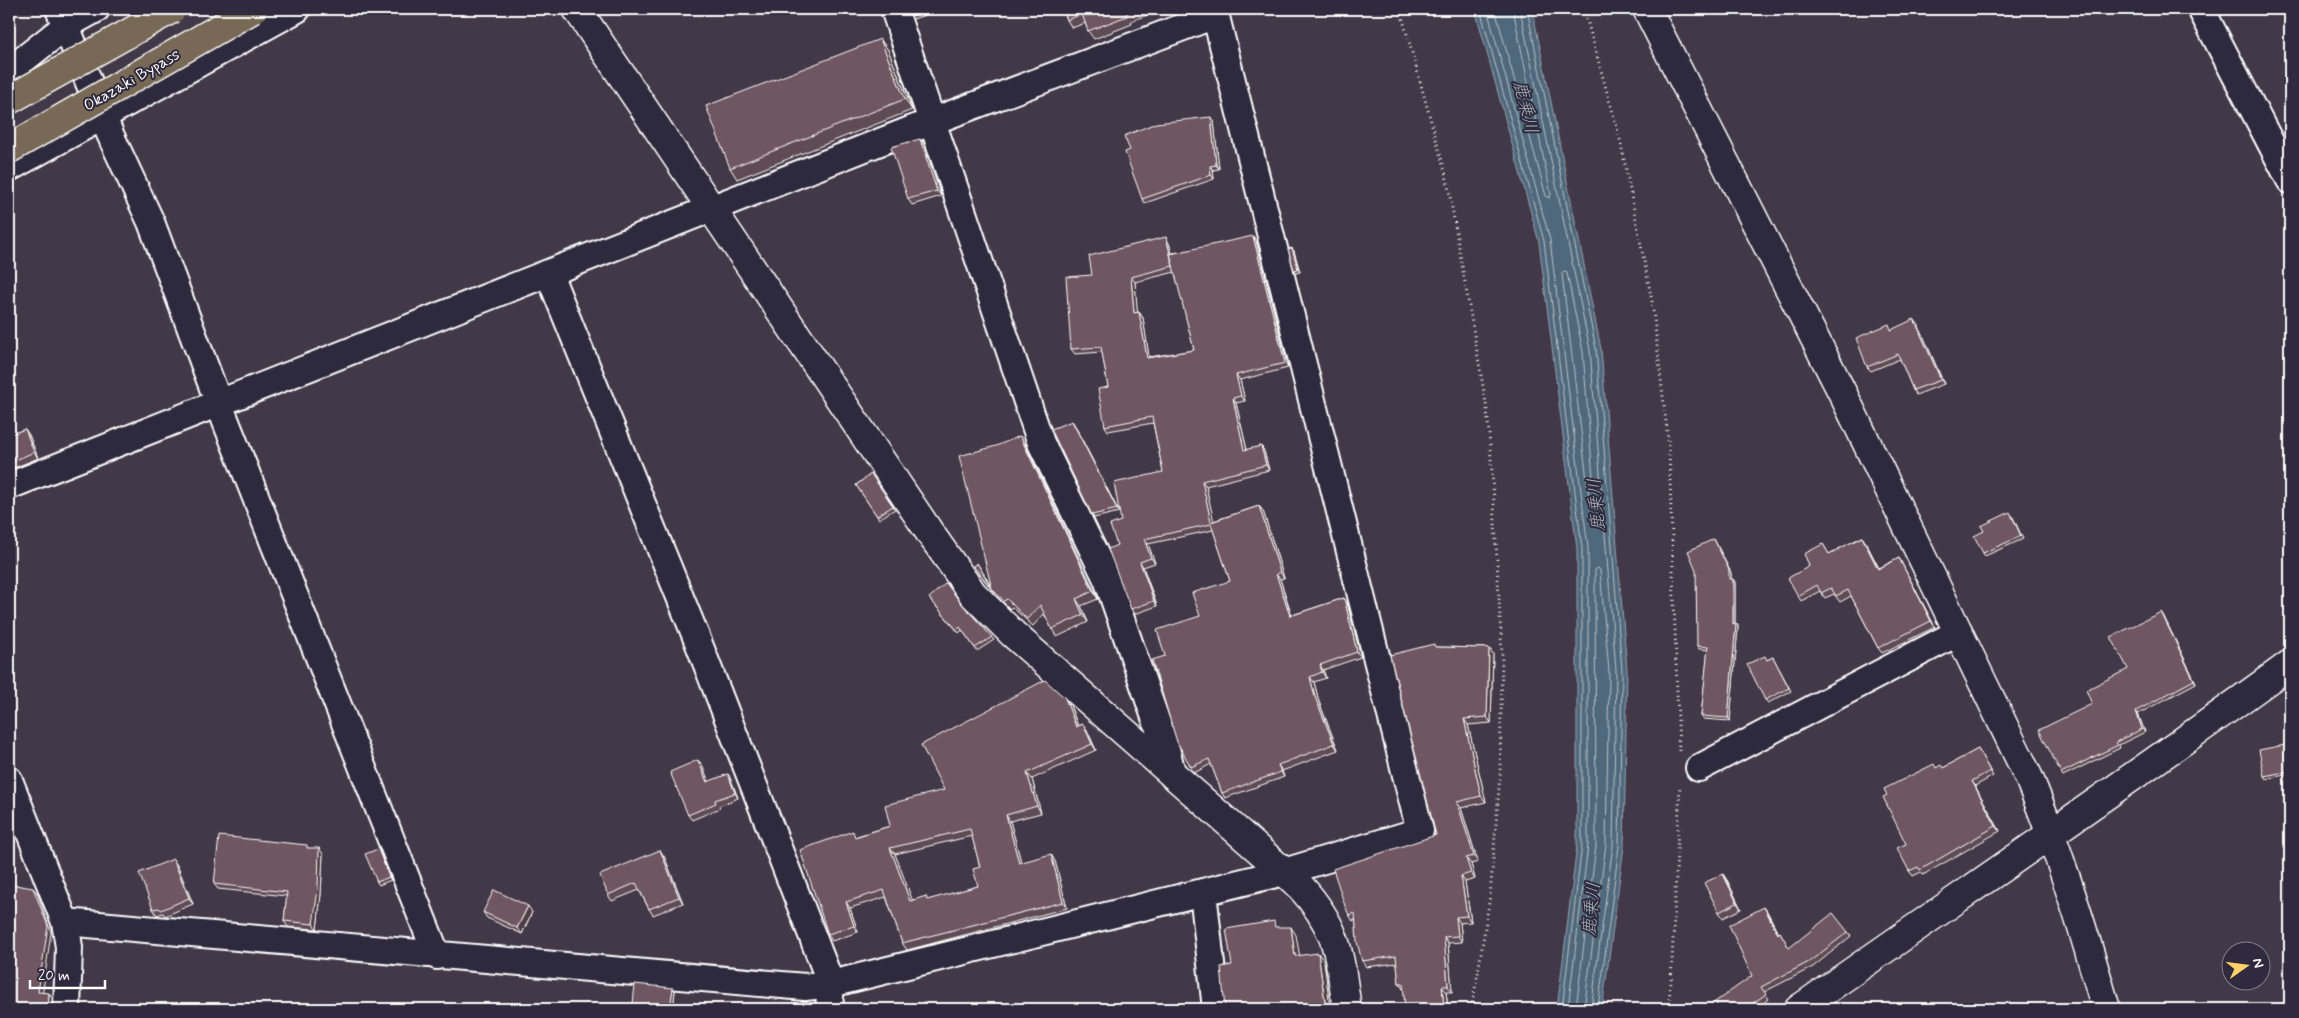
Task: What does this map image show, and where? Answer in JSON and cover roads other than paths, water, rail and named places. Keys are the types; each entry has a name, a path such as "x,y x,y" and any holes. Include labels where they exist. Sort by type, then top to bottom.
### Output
{"highway":[{"path":"9,100 172,9"},
{"name":"Okazaki Bypass","path":"9,149 253,9"}],"street":[{"path":"9,71 63,17 96,9"},
{"path":"9,168 297,9"},
{"path":"577,9 973,594 1013,634 1300,886 1327,920 1336,941 1347,1009"},
{"path":"894,9 1041,443 1107,579 1166,749 1173,776"},
{"path":"1647,9 1840,388 2029,778 2051,832 2085,936 2106,1009"},
{"path":"2201,9 2290,180"},
{"path":"9,486 1214,12 1420,831 1284,872 1203,892 830,997 805,987 65,922"},
{"path":"63,17 105,116 110,134 151,222 219,404 437,956"},
{"path":"549,274 693,630 830,997"},
{"path":"1686,769 1959,632"},
{"path":"1799,1009 2051,832 2205,728 2290,664"},
{"path":"9,780 65,922 69,947 68,1009"},
{"path":"1203,892 1216,1009"}],"water":[{"name":"鹿乗川","path":"1475,9 1531,9 1533,13 1601,349 1627,670 1624,846 1602,1009 1557,1009 1577,845 1577,549 1539,242"}]}
